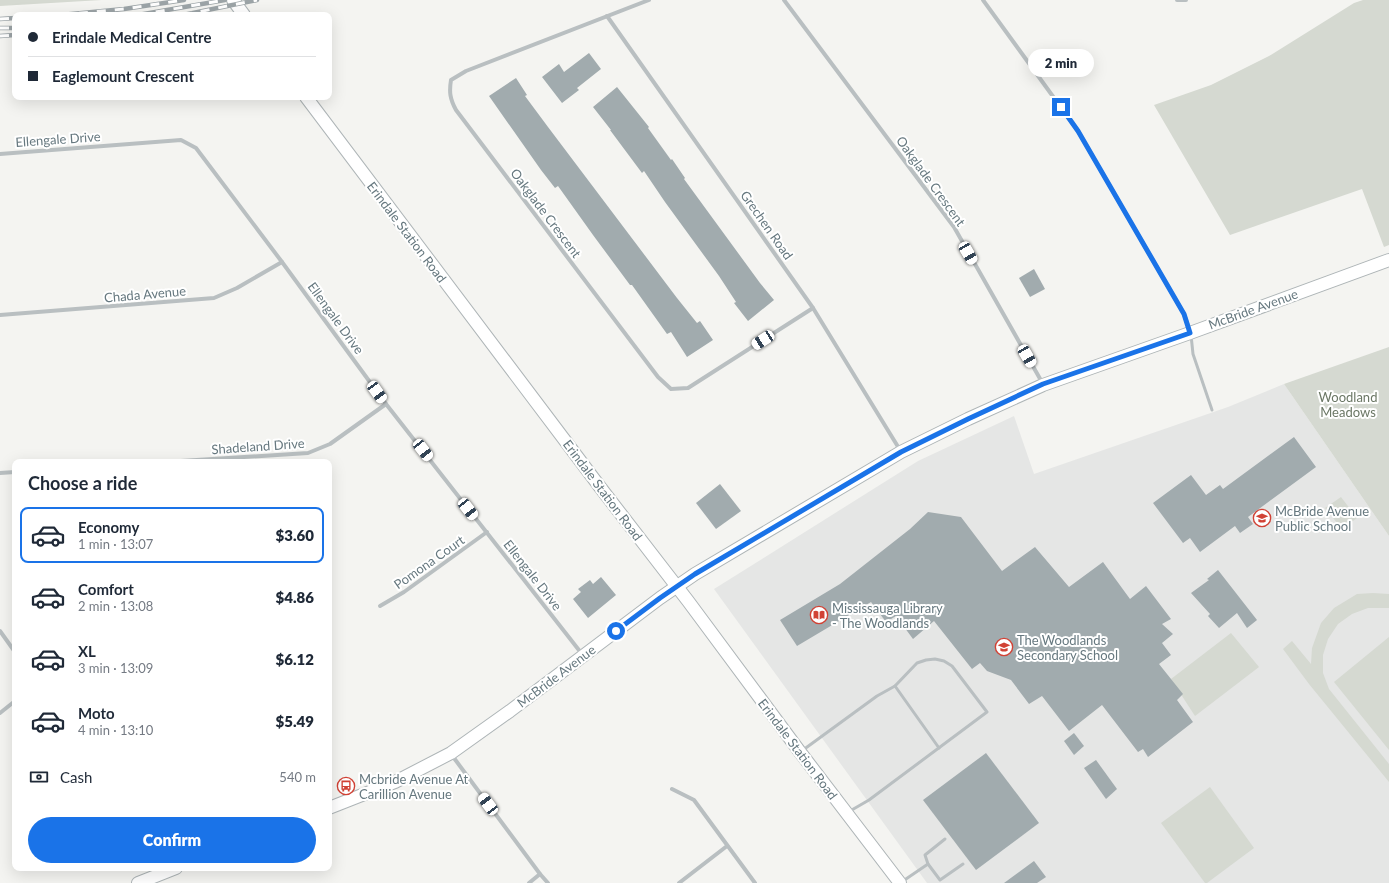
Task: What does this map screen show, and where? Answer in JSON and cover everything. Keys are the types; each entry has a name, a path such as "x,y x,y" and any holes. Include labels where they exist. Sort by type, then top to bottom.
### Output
{"street":[{"path":"233,0 242,12"},
{"name":"Oakglade Crescent","path":"649,0 466,71 451,80 449,90 451,101 456,110 658,377 671,389 688,388 813,308"},
{"name":"Oakglade Crescent","path":"784,0 954,227 1043,384"},
{"path":"983,0 1078,131 1184,314 1190,333"},
{"path":"1177,0 1186,0"},
{"name":"Grechen Road","path":"607,16 813,308 901,452"},
{"name":"Erindale Station Road","path":"308,100 900,883"},
{"name":"Ellengale Drive","path":"0,154 181,140 196,148 386,404 583,656"},
{"name":"McBride Avenue","path":"332,805 395,782 451,753 510,711 660,598 701,570 901,452 1043,384 1190,333 1389,260"},
{"name":"Chada Avenue","path":"0,315 214,298 237,288 282,262"},
{"name":"Shadeland Drive","path":"213,459 308,453 330,444 386,404"},
{"path":"0,473 12,472"},
{"name":"Pomona Court","path":"380,606 404,592 487,532"},
{"path":"0,631 12,648"},
{"path":"0,713 12,703"},
{"path":"451,753 548,883"},
{"path":"672,789 694,800 755,883"},
{"path":"679,883 727,846"},
{"path":"138,883 168,871"},
{"path":"529,883 540,874"}],"lane":[{"path":"1190,333 1193,354 1212,410"},
{"path":"800,752 877,696 895,686 917,664 926,660 935,659 944,661 952,666 987,712 869,800 847,814"},
{"path":"895,686 939,748"},
{"path":"945,838 926,855 928,864 940,880 963,864"},
{"path":"900,883 928,864"}],"shaded area":[{"name":"The Woodlands Secondary School","path":"1284,384 1389,536 1389,883 927,883 714,589 918,461 1014,416 1034,474 1228,407"}],"green space":[{"path":"0,0 102,0 0,6"},
{"path":"1363,0 1389,0 1389,245 1384,247 1362,189 1230,235 1154,105 1211,85 1269,56 1354,3"},
{"name":"Woodland Meadows","path":"1389,347 1389,536 1284,384"},
{"path":"1341,497 1357,518 1342,529 1325,508"},
{"path":"1357,594 1389,594 1389,608 1368,608 1352,614 1338,624 1328,639 1323,655 1323,673 1329,689 1389,764 1389,782 1309,684 1283,649 1292,641 1311,664 1312,648 1321,623 1334,608"},
{"path":"1231,633 1259,667 1195,716 1171,679"},
{"path":"1389,637 1389,750 1334,682"},
{"path":"1210,787 1254,848 1205,883 1161,823"}],"building":[{"path":"589,53 601,69 577,88 579,90 562,103 542,77 559,64 564,72"},
{"path":"516,78 527,95 525,96 548,127 677,298 697,323 700,321 713,340 687,357 671,332 667,334 558,186 555,188 541,170 489,96"},
{"path":"617,87 649,127 648,128 685,178 684,179 774,300 748,321 734,303 736,302 719,276 644,171 642,173 593,107"},
{"path":"1034,269 1045,289 1030,297 1019,278"},
{"path":"1294,437 1316,467 1248,517 1253,524 1240,533 1235,526 1200,552 1190,538 1183,543 1153,503 1191,475 1206,495 1220,485 1223,489"},
{"path":"720,484 741,511 716,529 696,503"},
{"path":"928,512 961,517 1002,571 1035,547 1069,587 1103,562 1130,599 1146,586 1171,619 1162,624 1173,634 1162,643 1171,655 1159,664 1183,694 1177,700 1193,722 1148,757 1143,749 1138,752 1102,705 1069,731 1042,696 1029,704 1011,680 987,671 980,663 972,669 934,621 913,639 896,616 886,622 871,602 797,646 780,620 840,584 910,529"},
{"path":"1218,570 1257,620 1247,628 1237,613 1219,628 1208,616 1210,614 1191,593 1209,580 1207,579"},
{"path":"601,577 616,595 588,618 573,599 581,592 578,589 590,580 593,584"},
{"path":"1074,733 1084,746 1074,755 1064,741"},
{"path":"986,753 1039,823 976,870 923,800"},
{"path":"1096,760 1117,789 1106,799 1084,768"},
{"path":"1034,861 1046,877 1037,883 1004,883"}],"railway":[{"path":"92,12 184,0"},
{"path":"155,12 225,0"},
{"path":"198,12 257,0"},
{"path":"0,19 12,18"},
{"path":"0,28 12,28"},
{"path":"0,36 12,35"}],"place":[{"name":"McBride Avenue Public School","path":"1262,518"},
{"name":"Mississauga Library - The Woodlands","path":"819,615"},
{"name":"The Woodlands Secondary School","path":"1004,647"},
{"name":"Mcbride Avenue At Carillion Avenue","path":"346,786"}],"route":[{"path":"616,631 695,574 920,442 1043,384 1190,333 1184,314 1078,131 1061,107"}]}
